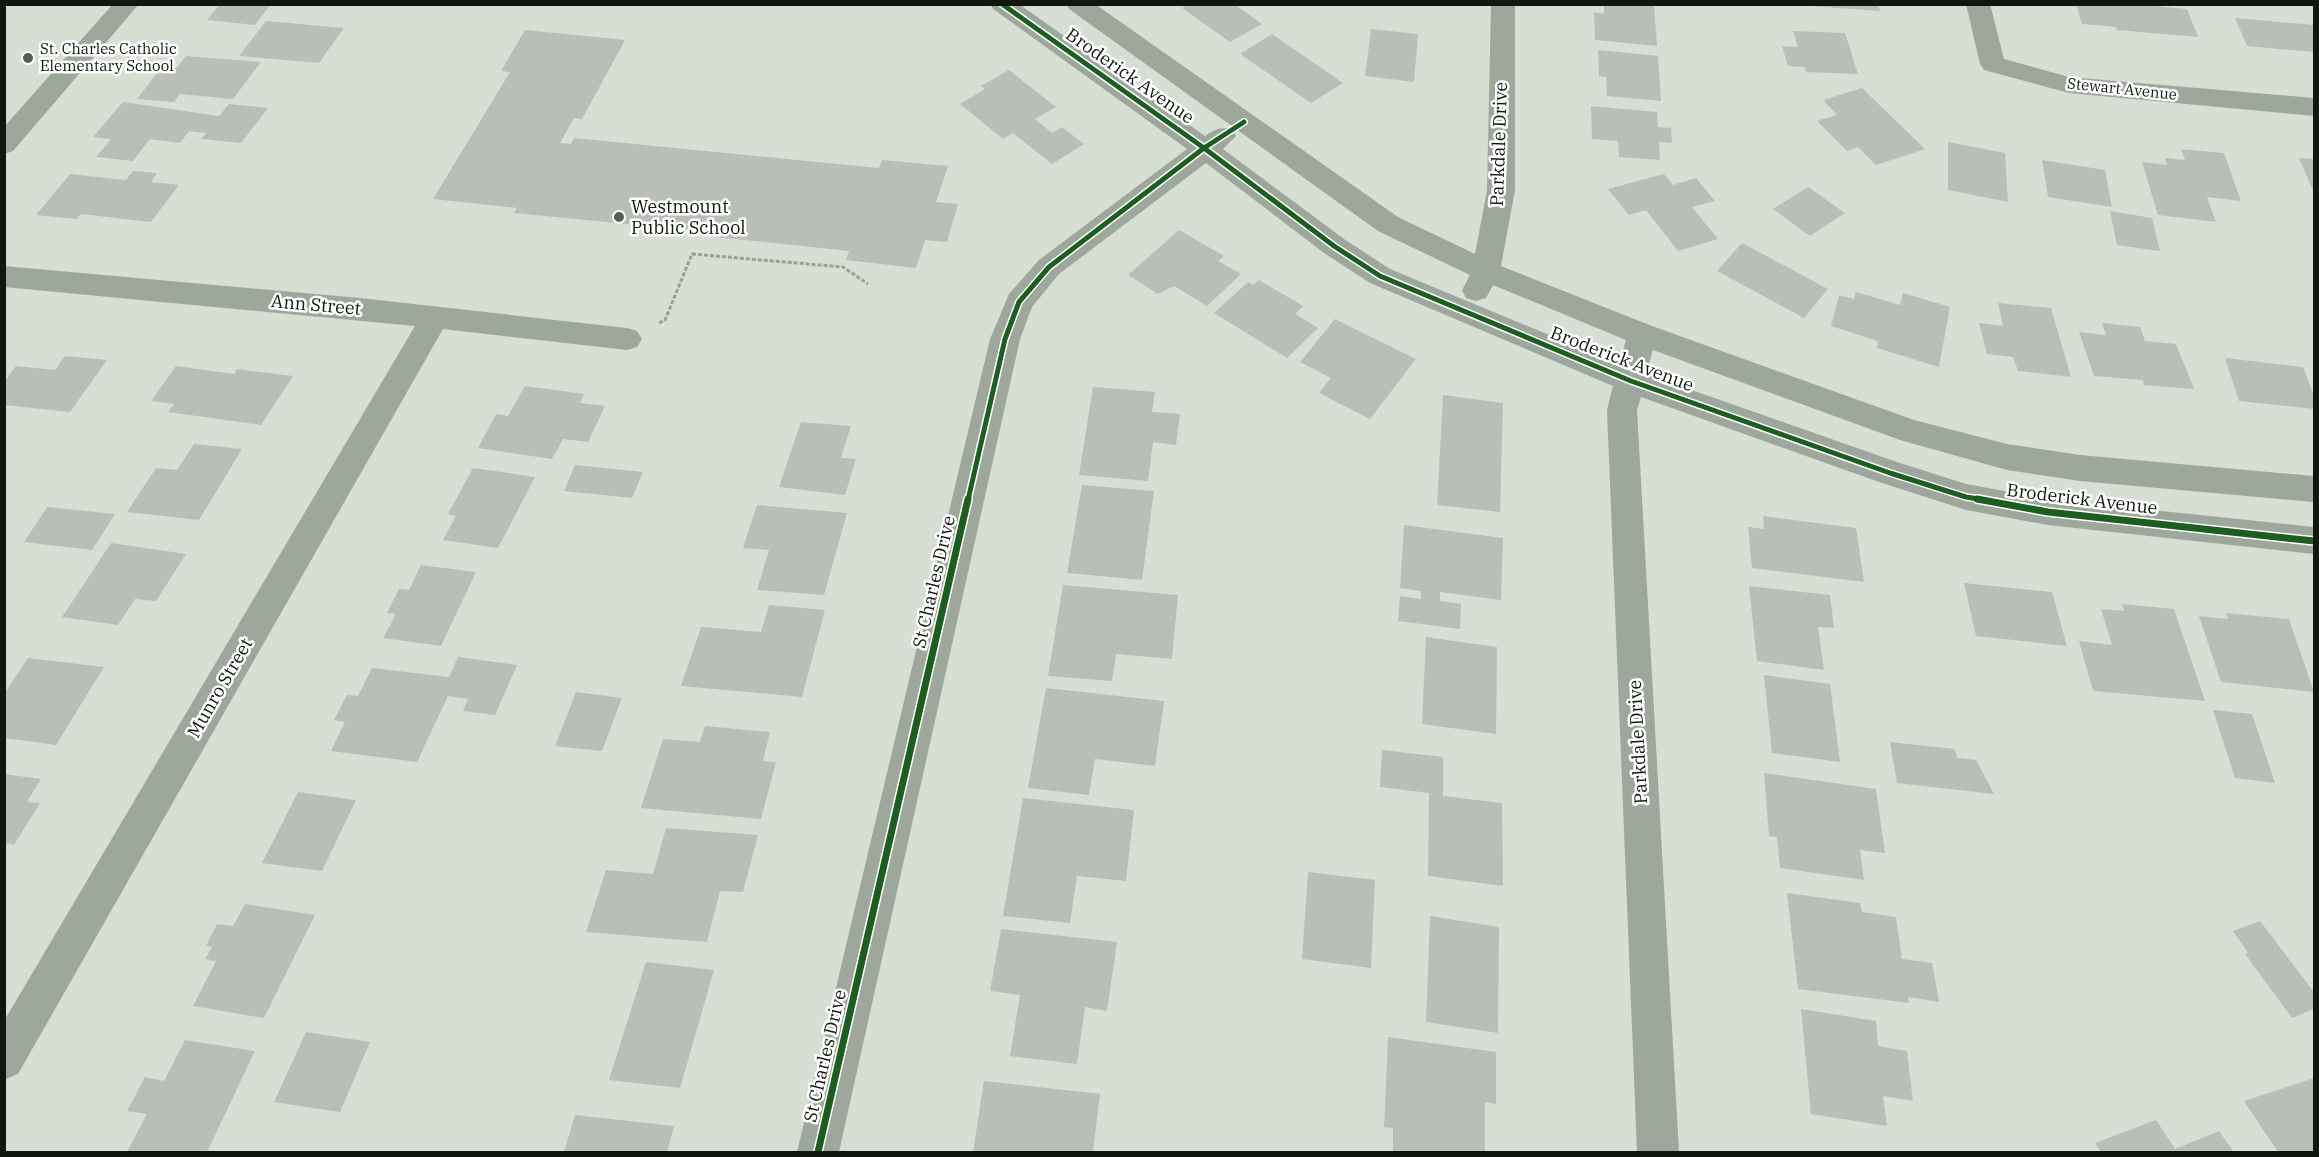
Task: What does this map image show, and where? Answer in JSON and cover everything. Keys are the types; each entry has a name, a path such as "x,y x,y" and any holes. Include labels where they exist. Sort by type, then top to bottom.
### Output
{"street":[{"path":"4,145 127,4"},
{"name":"Broderick Avenue","path":"1002,4 1204,148 1334,246 1380,276 1631,381 1890,473 1966,497 2048,512 2314,541"},
{"name":"Broderick Avenue","path":"1078,4 1388,224 1486,271 1642,334 1911,430 2007,458 2080,468 2314,489"},
{"name":"Parkdale Drive","path":"1463,312 1486,271 1501,190 1503,4"},
{"name":"Stewart Avenue","path":"1978,4 1993,64 2069,85 2314,107"},
{"name":"St Charles Drive","path":"818,1152 1005,339 1019,303 1049,267 1204,148 1244,122"},
{"name":"Ann Street","path":"4,276 435,317 627,339"},
{"name":"Munro Street","path":"4,1060 435,317"},
{"name":"Parkdale Drive","path":"1642,334 1622,410 1658,1152"}],"path":[{"path":"627,339 665,320 692,254 843,267 868,284"}],"building":[{"path":"220,4 271,4 255,25 207,20"},
{"path":"1189,4 1234,4 1262,24 1230,42 1182,8"},
{"path":"1811,4 1878,4 1880,11 1811,6"},
{"path":"2076,4 2134,4 2187,9 2198,37 2117,30 2116,27 2082,24"},
{"path":"1604,5 1654,5 1657,46 1595,40 1594,12 1604,14"},
{"path":"2235,18 2314,25 2314,52 2247,46"},
{"path":"266,21 344,28 319,63 239,56"},
{"path":"1371,29 1418,34 1414,82 1365,76"},
{"path":"525,30 625,40 582,119 574,118 560,143 571,144 574,138 879,168 882,160 948,166 936,202 958,204 947,242 925,240 916,268 846,260 849,251 706,236 708,232 514,213 517,208 433,199 510,72 501,71"},
{"path":"1793,31 1845,33 1858,74 1806,72 1805,67 1788,66 1782,46 1798,47"},
{"path":"1272,34 1343,83 1311,103 1240,54"},
{"path":"1598,50 1658,56 1661,101 1607,96 1606,77 1599,76"},
{"path":"186,56 261,62 233,99 180,94 174,102 137,99 157,73 163,74 169,67 177,68"},
{"path":"1009,70 1056,107 1035,119 1052,133 1062,127 1084,144 1052,164 1013,133 1003,139 960,104 985,89 981,86"},
{"path":"1862,88 1925,149 1876,165 1858,147 1847,151 1817,121 1837,115 1823,100"},
{"path":"123,102 219,116 229,104 268,108 241,143 201,139 206,133 189,131 180,143 150,139 133,161 96,157 111,139 93,137"},
{"path":"1591,106 1657,112 1658,127 1671,128 1672,143 1659,142 1660,160 1619,157 1618,141 1592,139"},
{"path":"1948,142 2005,153 2008,202 1948,190"},
{"path":"2181,149 2224,153 2241,201 2207,197 2216,222 2158,215 2142,162 2167,165 2165,158 2185,160"},
{"path":"2299,158 2314,159 2314,193"},
{"path":"2042,160 2105,170 2112,207 2048,197"},
{"path":"133,171 157,173 151,182 179,185 151,222 81,214 77,219 36,215 70,174 126,180"},
{"path":"1664,174 1673,185 1696,178 1715,201 1692,207 1718,239 1678,251 1646,210 1629,215 1608,189"},
{"path":"1808,187 1845,213 1810,236 1773,209"},
{"path":"2110,211 2152,218 2160,251 2117,245"},
{"path":"1179,230 1224,256 1218,261 1241,274 1207,306 1174,286 1158,294 1128,275"},
{"path":"1742,243 1828,289 1804,318 1717,271"},
{"path":"1259,280 1303,306 1295,314 1318,328 1287,358 1214,313 1248,282 1253,285"},
{"path":"1856,292 1900,305 1903,293 1950,307 1939,367 1877,348 1878,341 1831,326 1839,295 1854,299"},
{"path":"1998,303 2051,308 2071,377 2018,371 2013,357 1987,354 1979,323 2003,326"},
{"path":"1335,319 1416,359 1370,419 1319,393 1331,378 1300,362"},
{"path":"2102,323 2140,327 2145,341 2176,344 2194,389 2144,385 2143,380 2094,376 2079,332 2106,335"},
{"path":"65,356 107,360 70,412 4,405 4,382 16,366 55,370"},
{"path":"2225,358 2303,367 2314,396 2314,409 2239,401"},
{"path":"176,366 234,374 237,369 293,376 261,425 168,412 174,404 151,401"},
{"path":"525,386 584,394 580,403 605,406 588,442 563,439 552,459 478,448 496,414 508,416"},
{"path":"1093,387 1155,392 1152,412 1180,414 1176,445 1153,442 1148,481 1079,475"},
{"path":"1443,395 1503,403 1500,512 1437,505"},
{"path":"801,422 851,426 841,458 856,459 845,495 779,487"},
{"path":"194,444 242,449 199,520 127,512 156,468 177,470"},
{"path":"575,465 643,472 632,498 564,491"},
{"path":"473,468 535,477 498,548 443,540 456,516 448,514"},
{"path":"1082,485 1154,491 1142,580 1067,573"},
{"path":"757,505 847,513 824,595 757,590 769,550 743,548"},
{"path":"47,507 115,514 92,550 24,542"},
{"path":"1763,516 1856,528 1864,582 1752,568 1748,527 1764,529"},
{"path":"1404,525 1503,538 1501,600 1440,592 1440,601 1461,604 1460,629 1398,621 1400,596 1421,599 1421,591 1400,588"},
{"path":"111,543 186,554 156,601 135,599 118,625 62,617"},
{"path":"421,565 476,572 441,646 383,638 396,614 387,613 399,589 409,590"},
{"path":"1964,583 2052,592 2067,646 1976,636"},
{"path":"1063,585 1178,595 1172,659 1116,654 1112,681 1048,676"},
{"path":"1749,586 1830,595 1834,628 1818,627 1824,670 1757,661"},
{"path":"2122,604 2174,609 2205,701 2093,691 2079,641 2112,645 2101,609 2124,611"},
{"path":"769,605 825,610 802,697 681,686 701,627 761,632"},
{"path":"2226,613 2289,619 2314,692 2221,682 2199,616 2228,619"},
{"path":"1426,637 1497,647 1496,734 1422,724"},
{"path":"458,657 517,665 495,715 463,711 468,699 448,696 417,762 331,751 345,722 334,720 347,695 358,696 372,668 449,677"},
{"path":"28,658 104,667 56,745 4,738 4,694"},
{"path":"1764,675 1830,684 1840,762 1772,753"},
{"path":"1046,688 1164,701 1155,766 1095,759 1089,795 1028,788"},
{"path":"576,692 622,698 602,751 555,746"},
{"path":"2213,710 2252,714 2275,783 2235,778"},
{"path":"705,726 770,732 763,761 776,762 761,819 641,808 663,739 700,742"},
{"path":"1890,742 1955,749 1957,758 1976,760 1994,794 1897,783"},
{"path":"1382,750 1443,757 1443,796 1502,803 1503,886 1428,876 1429,793 1380,787"},
{"path":"1764,773 1876,789 1885,853 1860,850 1864,880 1780,868 1777,837 1769,836"},
{"path":"4,774 41,779 27,802 40,803 14,845 4,843"},
{"path":"298,792 356,800 322,871 262,863"},
{"path":"1023,798 1134,810 1126,881 1077,876 1070,923 1003,916"},
{"path":"666,828 758,835 743,892 720,891 707,942 586,932 606,870 653,874"},
{"path":"1308,872 1375,880 1371,968 1302,959"},
{"path":"1787,893 1860,903 1862,912 1896,917 1902,959 1932,963 1939,1002 1908,997 1909,1003 1798,989"},
{"path":"245,904 315,915 264,1018 193,1006 216,961 205,959 212,947 206,946 217,924 233,926"},
{"path":"1430,916 1499,927 1498,1033 1426,1022"},
{"path":"2260,921 2314,992 2314,1009 2292,1018 2245,954 2248,953 2233,931"},
{"path":"1001,929 1117,942 1107,1011 1085,1007 1077,1064 1010,1056 1020,995 990,991"},
{"path":"646,962 714,970 680,1088 609,1080"},
{"path":"1801,1009 1876,1021 1878,1046 1907,1051 1913,1101 1883,1096 1887,1126 1811,1114"},
{"path":"306,1032 370,1042 340,1112 274,1102"},
{"path":"1388,1037 1496,1052 1496,1104 1485,1102 1485,1152 1393,1152 1393,1128 1384,1127"},
{"path":"185,1040 255,1051 207,1152 127,1152 147,1114 127,1111 145,1077 164,1081"},
{"path":"2314,1078 2314,1152 2278,1152 2244,1101"},
{"path":"984,1081 1100,1094 1093,1152 973,1152"},
{"path":"575,1115 674,1126 667,1152 564,1152"},
{"path":"2156,1120 2175,1149 2219,1131 2234,1152 2101,1152 2095,1143"}],"cycle path":[{"path":"1002,4 1204,148 1334,246 1380,276 1631,381 1890,473 1966,497 2048,512 2314,541"},
{"path":"818,1152 1005,339 1019,302 1049,267 1204,148 1244,122"}],"place":[{"name":"St. Charles Catholic Elementary School","path":"28,58"},
{"name":"Westmount Public School","path":"619,217"}]}
